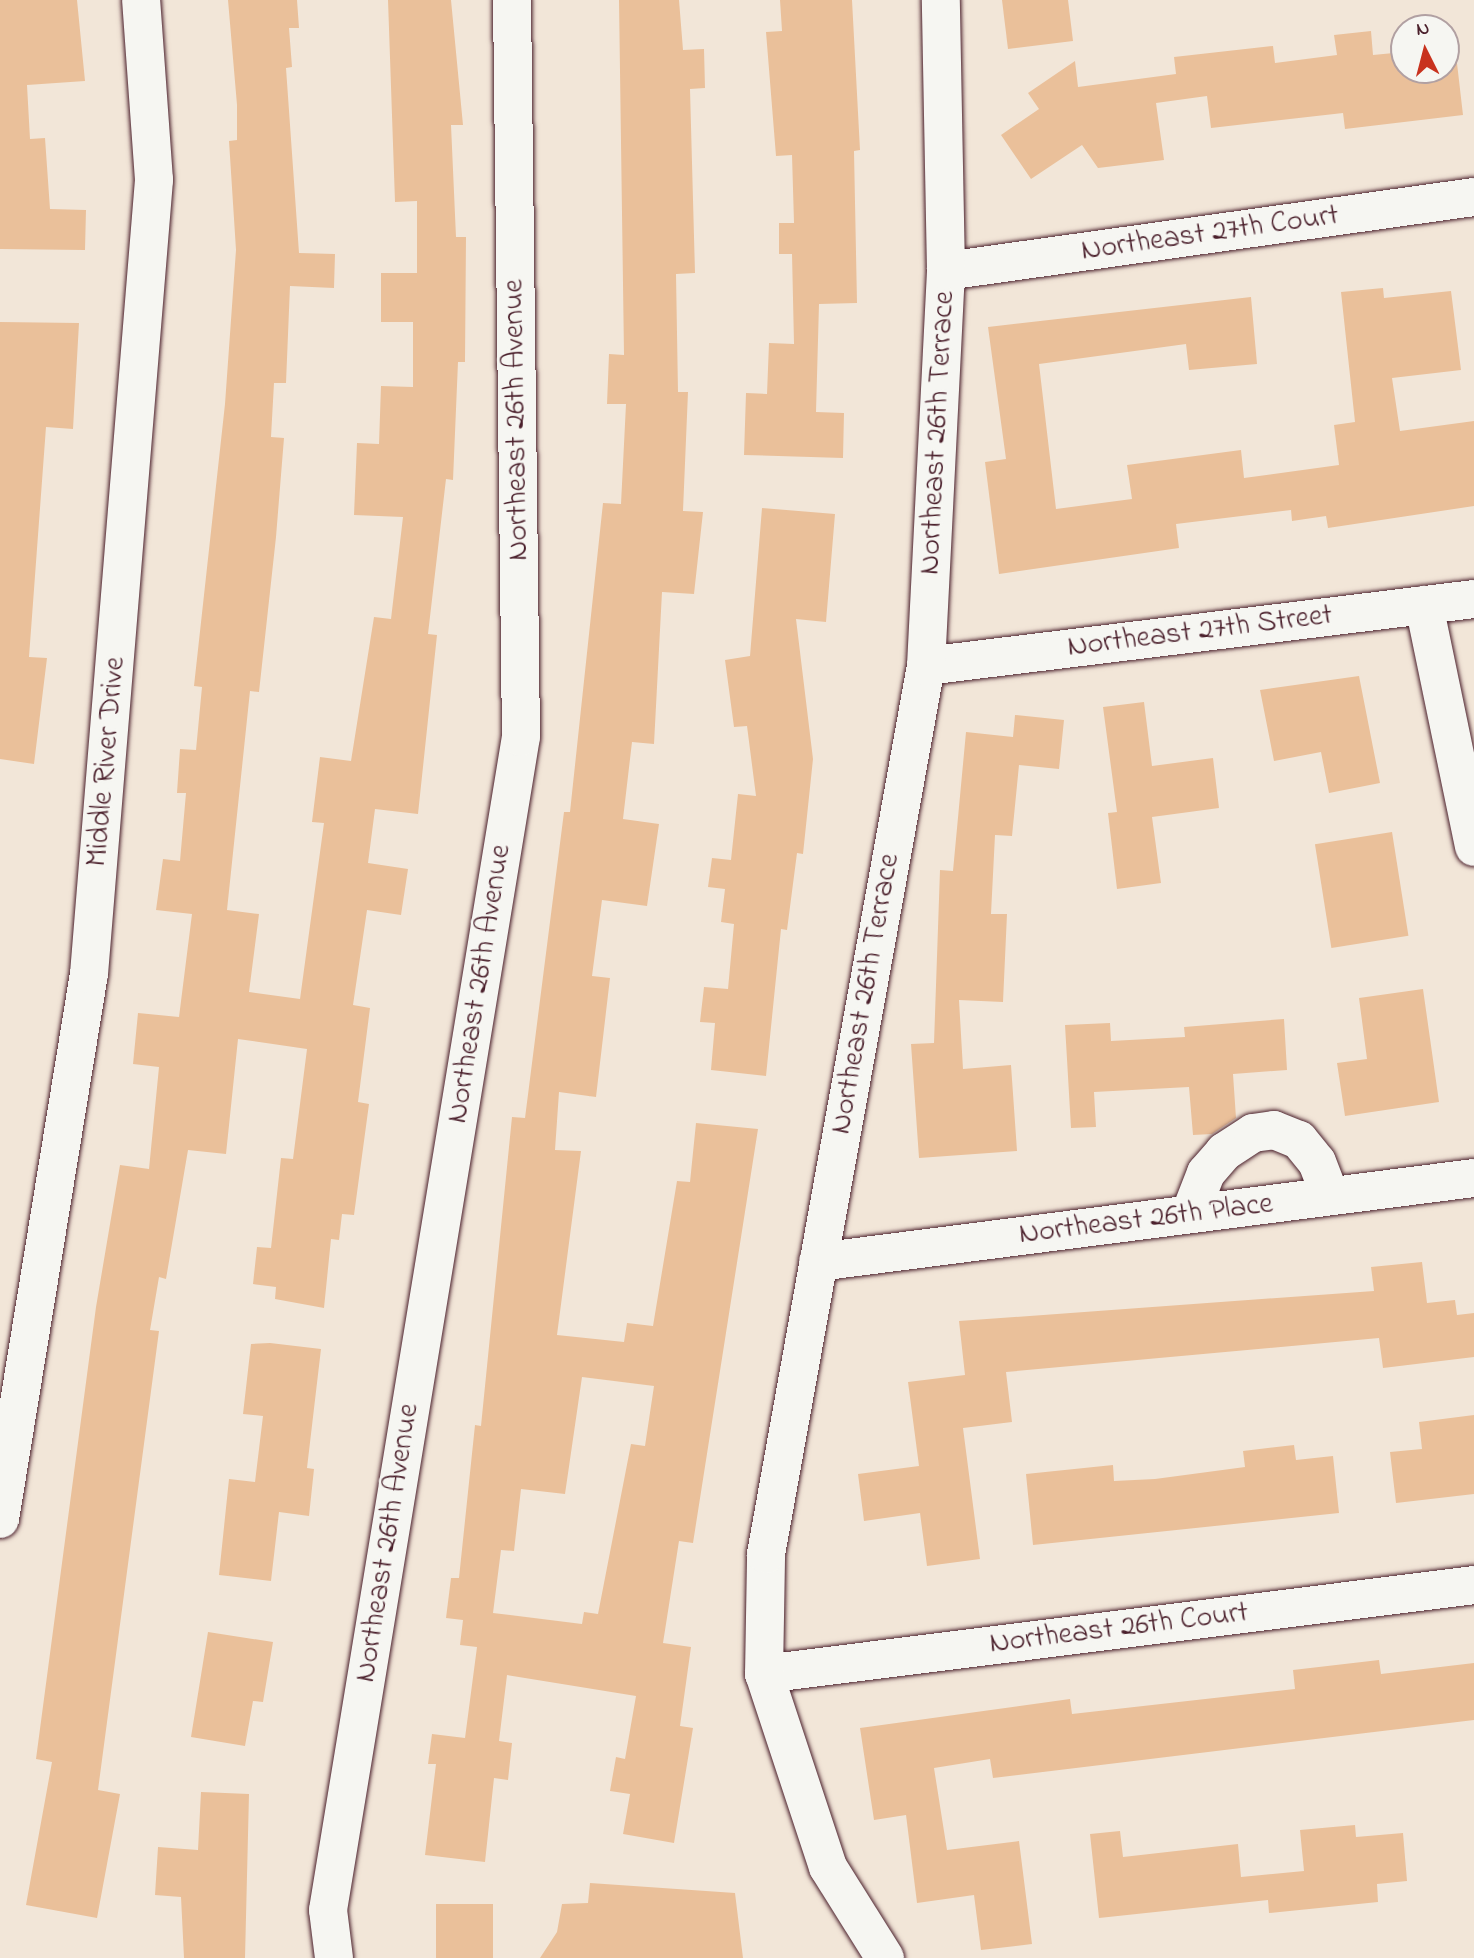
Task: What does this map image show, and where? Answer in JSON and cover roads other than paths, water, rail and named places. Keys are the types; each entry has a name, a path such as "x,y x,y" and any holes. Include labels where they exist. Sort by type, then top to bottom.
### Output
{"street":[{"name":"Middle River Drive","path":"0,1519 89,974 154,180 141,0"},
{"name":"Northeast 26th Avenue","path":"334,1958 328,1910 521,737 512,0"},
{"name":"Northeast 26th Terrace","path":"885,1958 828,1867 764,1674 766,1554 926,666 946,271 941,0"},
{"name":"Northeast 27th Court","path":"946,271 1474,197"},
{"name":"Northeast 27th Street","path":"926,666 1474,599"},
{"path":"1424,605 1474,847"},
{"path":"1191,1214 1206,1174 1224,1152 1253,1133 1274,1129 1299,1140 1317,1162 1330,1196"},
{"name":"Northeast 26th Place","path":"818,1262 1474,1178"},
{"name":"Northeast 26th Court","path":"764,1674 1474,1585"}]}
